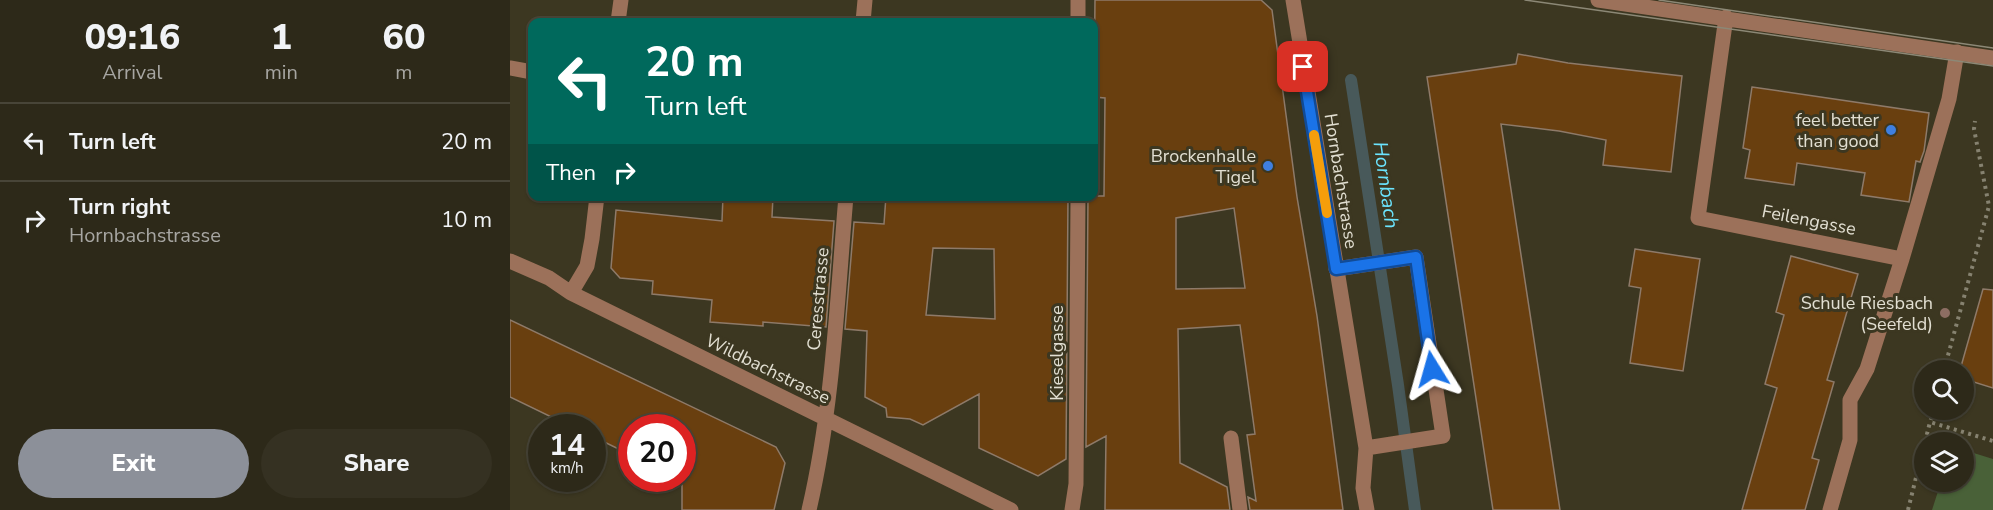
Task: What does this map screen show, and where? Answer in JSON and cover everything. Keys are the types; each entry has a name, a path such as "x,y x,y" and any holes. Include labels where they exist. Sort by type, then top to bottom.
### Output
{"street":[{"path":"619,18 621,0"},
{"path":"863,18 865,0"},
{"path":"1078,0 1078,18"},
{"name":"Hornbachstrasse","path":"1293,0 1366,448 1363,488 1366,510"},
{"path":"1598,0 1993,58"},
{"name":"Feilengasse","path":"1726,17 1698,218 1902,259"},
{"path":"1830,510 1850,440 1850,400 1867,369 1902,259 1949,99 1957,52"},
{"path":"510,68 528,71"},
{"path":"571,294 586,266 596,201"},
{"name":"Ceresstrasse","path":"809,510 827,420 846,201"},
{"name":"Kieselgasse","path":"1072,510 1076,484 1078,201"},
{"path":"1336,269 1416,257 1443,436 1366,448"},
{"name":"Wildbachstrasse","path":"510,261 549,278 571,294 1011,510"},
{"path":"1231,438 1240,510"}],"path":[{"path":"1947,360 1989,206 1974,129"},
{"path":"1989,206 1993,210"},
{"path":"1928,432 1930,422 1993,441"},
{"path":"1908,510 1914,487"}],"green space":[{"path":"1974,453 1993,459 1993,510 1932,510 1938,492 1974,492"}],"building":[{"path":"1095,0 1261,0 1272,10 1343,510 1250,510 1248,497 1256,501 1247,435 1255,434 1240,325 1178,329 1180,463 1227,487 1230,510 1105,510 1106,436 1086,447 1088,201 1098,201 1098,196 1104,196 1105,98 1098,97 1098,18 1095,18","holes":["1234,208 1245,288 1176,289 1176,218"]},
{"path":"1518,54 1568,63 1682,76 1671,172 1603,165 1606,140 1559,131 1501,124 1560,510 1493,510 1427,77 1516,64"},
{"path":"1752,87 1929,113 1924,151 1920,162 1916,161 1909,202 1861,195 1865,173 1797,163 1794,185 1745,178 1750,150 1743,148"},
{"path":"723,201 773,201 772,217 834,221 826,327 763,322 763,326 710,322 712,300 652,294 653,281 620,278 611,268 616,210 722,221"},
{"path":"886,201 1068,201 1066,459 1038,476 979,448 979,394 923,425 910,419 887,417 886,408 865,397 867,331 845,329 854,222 884,224","holes":["933,248 994,249 995,319 926,315"]},
{"path":"1635,249 1700,259 1683,371 1630,363 1641,288 1629,286"},
{"path":"1791,256 1858,274 1827,380 1834,382 1812,458 1819,460 1805,510 1742,510 1777,388 1765,384 1784,315 1776,312"},
{"path":"1983,289 1993,290 1993,388 1974,382 1974,360 1963,360"},
{"path":"510,320 776,447 785,463 774,510 682,510 682,492 696,492 696,414 618,414 618,449 606,443 606,414 545,414 510,397"}],"waterway":[{"name":"Hornbach","path":"1351,80 1415,510"}],"tram line":[{"path":"1525,0 1993,66"},
{"path":"1659,0 1993,48"}],"slow traffic":[{"path":"1314,135 1327,213"}],"place":[{"name":"feel better than good","path":"1891,130"},
{"name":"Brockenhalle Tigel","path":"1268,166"},
{"name":"Schule Riesbach (Seefeld)","path":"1945,313"}],"route":[{"path":"1303,67 1336,269 1416,257 1432,369"}]}
